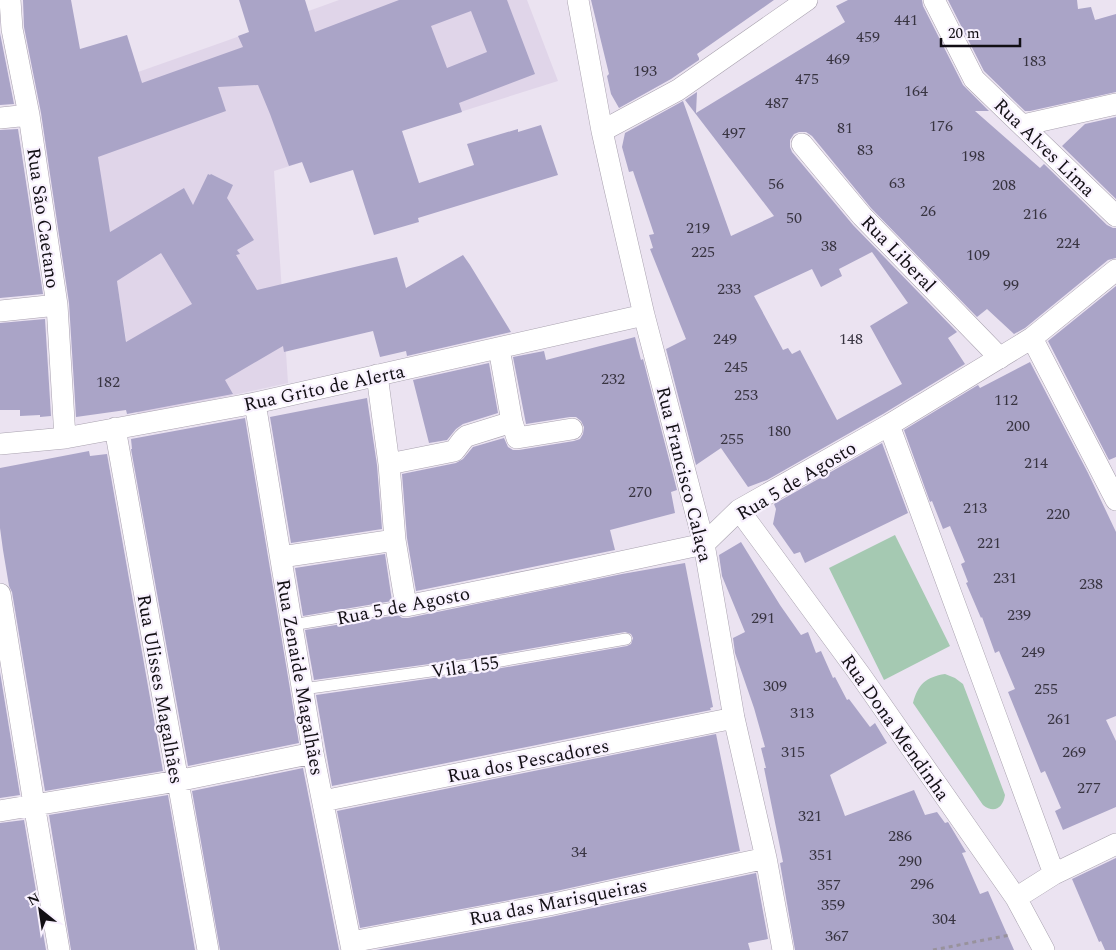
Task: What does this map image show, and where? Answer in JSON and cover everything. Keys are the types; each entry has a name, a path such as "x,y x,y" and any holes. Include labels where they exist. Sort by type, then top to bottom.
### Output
{"street":[{"name":"Rua São Caetano","path":"10,0 7,41 29,115 56,305 65,438"},
{"name":"Rua Francisco Calaça","path":"578,0 602,131 644,315 704,544 734,718 766,858 783,950"},
{"path":"602,131 678,90 807,0"},
{"name":"Rua Alves Lima","path":"934,0 974,79 1023,124 1116,216"},
{"path":"1023,124 1116,104"},
{"path":"0,118 29,115"},
{"name":"Rua Liberal","path":"802,144 862,216 1000,358"},
{"name":"Rua 5 de Agosto","path":"406,606 704,544 739,510 889,425 1032,338 1116,270"},
{"path":"0,311 56,305"},
{"name":"Rua Grito de Alerta","path":"0,444 65,438 255,403 644,315"},
{"path":"1032,338 1116,500"},
{"path":"499,348 512,422 517,438 572,429"},
{"path":"377,375 389,464 395,540 406,606"},
{"name":"Rua Zenaide Magalhães","path":"255,403 313,753 351,946"},
{"path":"389,464 454,450 467,436 512,422"},
{"path":"889,425 1054,874"},
{"name":"Rua Ulisses Magalhães","path":"115,428 208,950"},
{"name":"Rua Dona Mendinha","path":"739,510 867,684 1016,898 1044,950"},
{"path":"282,558 395,540"},
{"path":"0,594 59,950"},
{"name":"Rua dos Pescadores","path":"323,801 734,718"},
{"path":"0,811 177,781 313,753"},
{"path":"1016,898 1054,874 1116,844"},
{"name":"Rua das Marisqueiras","path":"351,946 766,858"}],"lane":[{"name":"Rua 5 de Agosto","path":"292,625 406,606"},
{"name":"Vila 155","path":"303,689 495,662 626,639"}],"path":[{"path":"933,950 1033,930"}],"shaded area":[{"path":"339,0 527,0 558,81 274,171 288,383 138,416 87,90"}],"green space":[{"path":"895,535 950,646 884,680 829,568"},
{"path":"945,674 963,684 1005,795 1004,800 997,808 991,809 983,805 913,703 917,691 924,682"}],"building":[{"path":"23,0 71,0 80,49 127,35 142,83 243,47 238,36 249,32 239,0 305,0 315,32 399,0 507,0 535,74 459,103 462,112 402,131 419,183 474,165 467,144 518,129 518,132 541,125 558,175 418,218 419,222 374,235 353,170 310,183 302,162 289,166 258,85 218,87 226,111 98,157 110,232 184,188 193,205 208,174 211,174 233,185 227,198 254,240 237,250 240,254 236,255 257,290 397,257 406,288 463,255 511,332 407,356 406,351 380,357 373,331 284,352 283,346 225,380 233,394 127,414 126,410 76,417 69,303 41,113 24,27","holes":["471,11 487,52 447,68 431,26","161,253 192,304 126,342 117,281"]},
{"path":"591,0 774,0 697,54 699,60 671,79 619,108 611,94 607,76 609,74"},
{"path":"848,0 922,0 923,6 963,85 989,111 975,111 1040,168 1044,164 1107,225 1116,228 1116,258 1108,260 1025,328 1014,334 987,309 977,317 871,208 812,136 806,132 794,134 790,140 792,152 853,225 957,332 948,338 965,364 883,414 767,480 748,487 721,448 696,465 666,349 686,339 650,249 653,248 649,235 654,234 633,171 629,172 622,147 625,133 683,101 731,236 774,216 685,100 697,92 696,113 845,22 836,6","holes":["872,252 908,303 870,326 902,384 837,420 800,350 792,354 788,348 783,350 754,296 812,269 821,287 842,276 839,269"]},
{"path":"948,0 1077,0 1078,9 1091,7 1095,20 1116,14 1116,92 1025,111 984,71"},
{"path":"0,33 14,104 0,105"},
{"path":"1116,117 1116,199 1062,146 1085,124"},
{"path":"18,129 43,294 0,298 0,130"},
{"path":"1116,286 1116,457 1109,460 1048,341"},
{"path":"45,319 51,416 20,416 20,410 0,410 0,323"},
{"path":"635,337 641,360 643,359 677,490 671,492 675,513 610,530 615,550 416,591 407,538 402,474 456,463 463,459 473,447 504,438 508,447 513,450 580,439 584,427 576,417 526,424 513,357 544,351 546,360"},
{"path":"1030,362 1088,473 1116,532 1116,716 1106,720 1116,741 1116,807 1063,830 1055,811 1061,808 1045,771 1041,773 1008,692 1015,689 999,651 995,653 982,617 966,583 968,582 961,564 965,562 950,526 943,529 932,501 930,502 904,430 978,385 980,388"},
{"path":"489,363 498,413 463,424 447,440 429,443 413,380"},
{"path":"367,398 377,465 382,529 291,543 270,417"},
{"path":"245,418 299,743 188,766 131,449 131,439"},
{"path":"882,443 908,513 805,563 800,552 794,554 773,524 776,509 774,504"},
{"path":"89,451 90,456 107,454 163,771 45,791 12,592 9,586 3,550 0,528 0,468"},
{"path":"741,542 801,635 808,632 816,653 821,651 833,678 835,677 847,700 849,699 870,727 875,723 887,743 830,775 845,816 914,790 925,815 937,812 945,823 948,822 966,852 962,853 980,894 988,891 1014,950 795,950 780,863 783,862 761,748 765,747 735,653 733,638 745,632 722,576 719,555"},
{"path":"385,554 392,601 303,616 295,568"},
{"path":"685,563 713,707 710,708 711,710 332,786 316,695 496,669 627,646 631,644 633,638 631,634 625,632 494,655 314,680 305,630 398,615 402,618 408,618"},
{"path":"0,672 20,795 0,798"},
{"path":"716,734 740,851 547,893 360,928 337,811"},
{"path":"303,768 339,950 220,950 192,791"},
{"path":"168,795 195,950 71,950 49,815"},
{"path":"24,820 46,950 0,950 0,823"},
{"path":"1116,858 1116,950 1105,950 1101,941 1099,942 1072,879"},
{"path":"756,873 768,939 748,943 750,950 376,950 551,917"}]}
